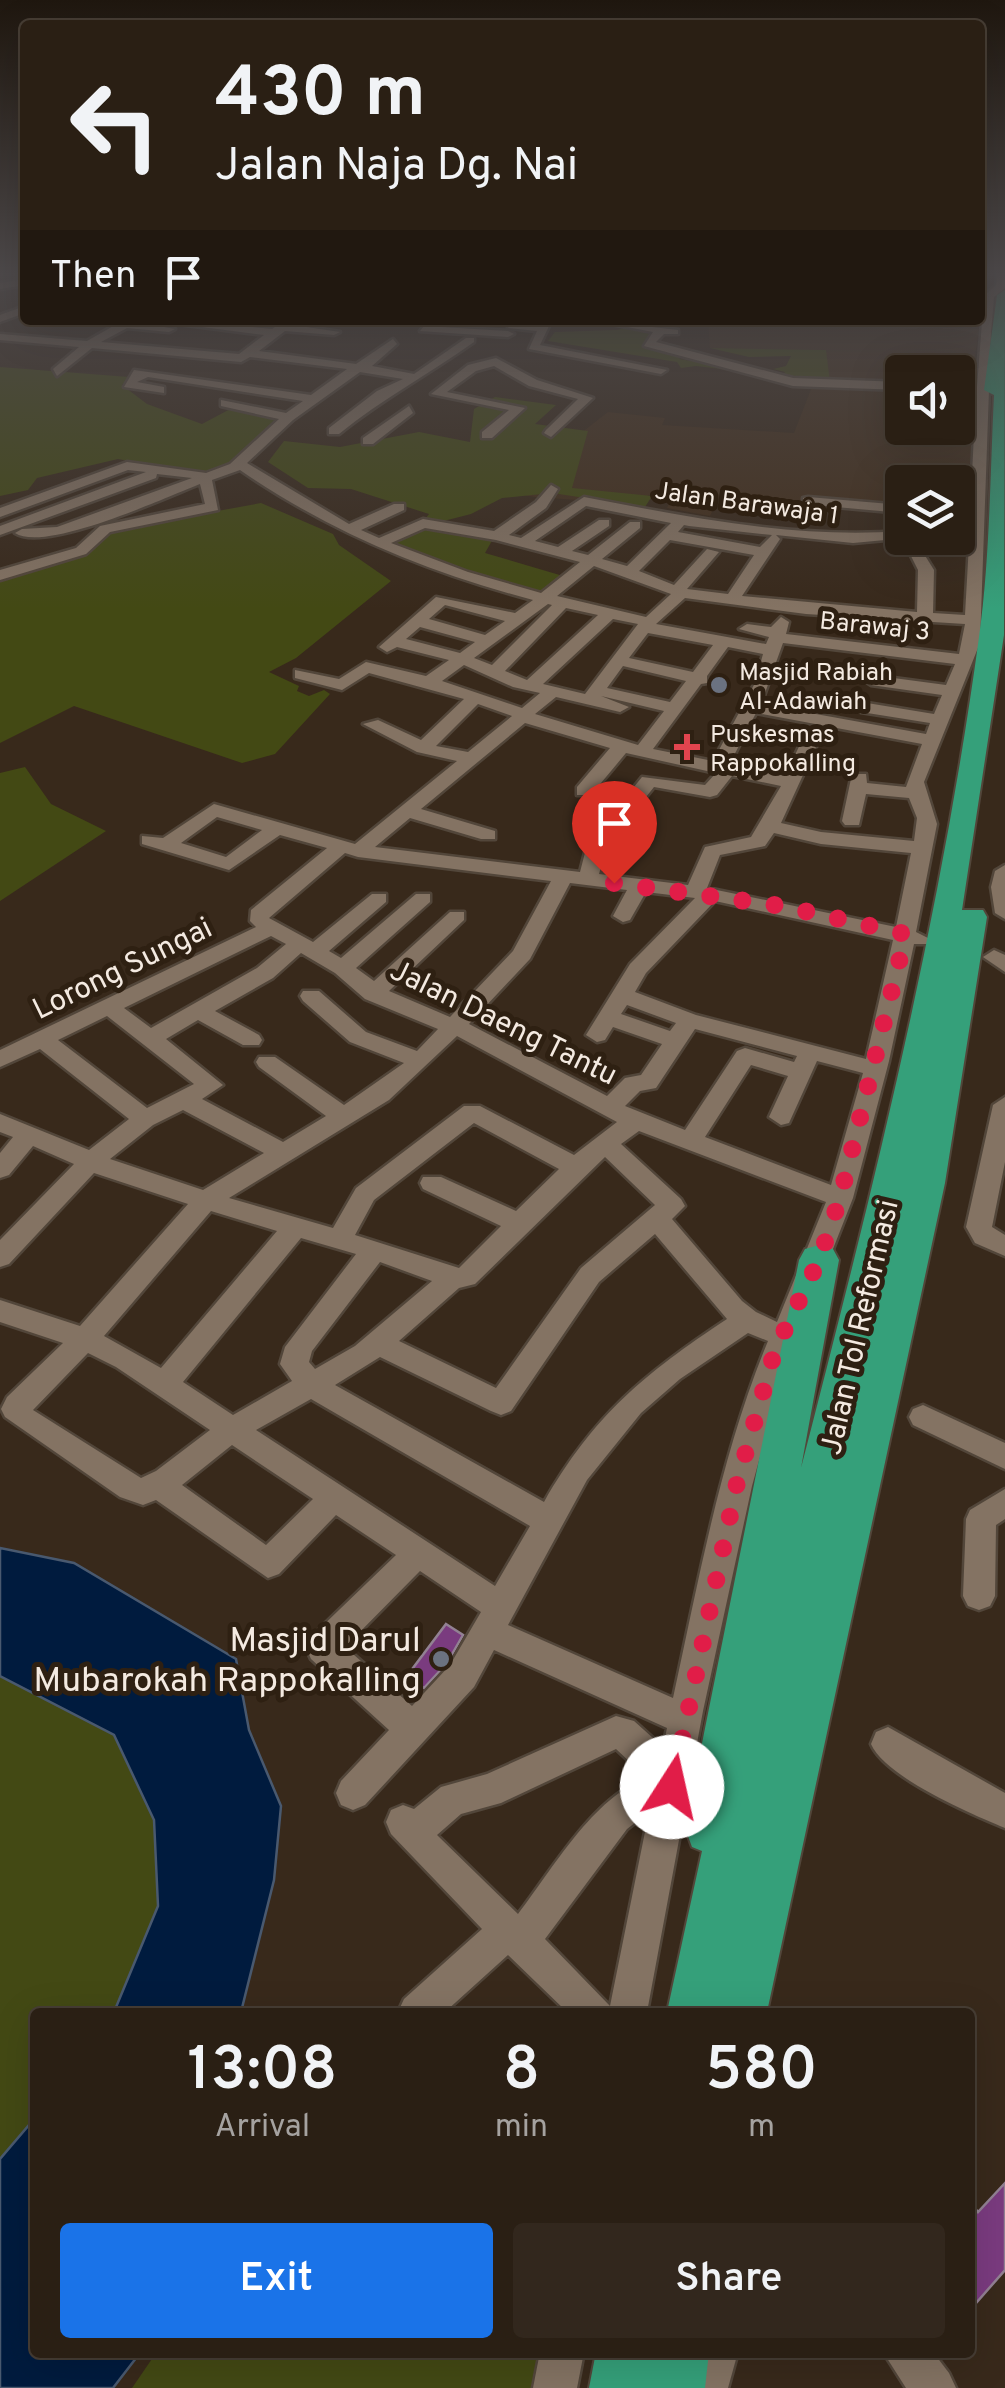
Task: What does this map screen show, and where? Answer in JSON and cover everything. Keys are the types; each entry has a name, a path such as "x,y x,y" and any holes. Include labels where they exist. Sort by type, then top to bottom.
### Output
{"highway":[{"path":"993,386 989,457 995,577"},
{"path":"995,577 1004,386"},
{"name":"Jalan Tol Reformasi","path":"696,2008 720,1887 894,1182 934,990 977,639 995,577"},
{"name":"Jalan Tol Reformasi","path":"740,2008 926,1183 964,970 1005,686"},
{"path":"680,2008 819,1260"},
{"path":"622,2388 627,2358"},
{"path":"672,2388 677,2358"}],"street":[{"path":"141,386 160,390"},
{"path":"329,386 415,411 368,441"},
{"path":"334,431 375,398 408,386"},
{"path":"420,386 437,394 519,408 487,435"},
{"path":"437,394 447,386"},
{"path":"482,401 499,386"},
{"path":"543,386 587,397 554,428"},
{"path":"914,793 952,691 977,639 976,540 983,386"},
{"path":"288,418 224,403 245,387 312,406"},
{"path":"0,531 58,530 240,464 288,418 312,406 333,387"},
{"path":"975,391 983,391"},
{"path":"336,414 374,420"},
{"path":"240,464 283,496 449,574 723,643 777,641"},
{"path":"0,512 130,466 156,473 212,476"},
{"path":"20,529 156,473"},
{"path":"0,497 106,474"},
{"path":"0,575 81,551 105,530 213,507 212,476"},
{"path":"497,536 538,508 551,489"},
{"path":"104,495 129,507"},
{"name":"Jalan Barawaja 1","path":"524,542 585,501 682,521 737,520 779,530 853,539 885,536"},
{"path":"808,502 885,508"},
{"path":"350,529 399,507"},
{"path":"732,599 790,511"},
{"path":"630,570 682,521"},
{"path":"379,543 422,523 524,542 630,570 679,592 784,607 925,618 977,639"},
{"path":"561,552 604,523"},
{"path":"429,682 518,619 634,525"},
{"path":"668,535 766,552"},
{"path":"850,562 853,539"},
{"path":"592,695 616,660 712,552"},
{"path":"917,555 926,570 925,618"},
{"path":"301,674 342,685 444,600 518,619"},
{"path":"493,673 526,645 563,602"},
{"path":"588,880 602,836 649,781 710,791 752,706 777,641 784,607"},
{"path":"530,686 610,614"},
{"path":"417,621 487,640"},
{"path":"747,629 777,641"},
{"name":"Barawaj 3","path":"777,641 977,639"},
{"path":"394,640 461,658 552,692 677,709"},
{"path":"584,791 677,709 723,643"},
{"path":"616,660 700,678"},
{"path":"366,667 429,682 632,749 792,782"},
{"path":"871,680 952,691"},
{"path":"270,929 258,914 404,810 552,692"},
{"path":"592,695 620,708"},
{"path":"423,748 475,698"},
{"path":"752,706 935,741"},
{"path":"861,707 942,720"},
{"path":"372,724 423,748 470,758"},
{"path":"805,1062 683,1030 603,1026 642,964 691,919 712,851 755,843 770,826 811,738"},
{"path":"852,821 858,783 914,793"},
{"path":"629,2008 684,1720 737,1483 780,1335 819,1260 840,1198 873,1068 914,937 927,817 914,793"},
{"path":"277,828 229,864 157,843 214,810 277,828 350,849 702,893 914,937"},
{"path":"404,810 488,835"},
{"path":"770,826 820,838 922,848"},
{"path":"452,1279 377,1343 314,1386 228,1430 160,1483 142,1492 7,1409 85,1338 208,1199 281,1151 381,1094 421,1061 522,954 562,878"},
{"path":"1004,884 1005,913"},
{"path":"623,916 640,886"},
{"path":"152,1038 307,948 379,898"},
{"path":"343,968 422,898"},
{"path":"373,994 457,916"},
{"name":"Jalan Daeng Tantu","path":"270,929 343,968 373,994 454,1025 635,1121 840,1198"},
{"name":"Lorong Sungai","path":"0,1060 270,929"},
{"path":"622,994 683,1030"},
{"path":"311,996 358,1037 421,1061"},
{"path":"0,1257 89,1163 145,1119 212,1082 109,1007"},
{"path":"200,1012 251,1040"},
{"path":"610,1108 633,1084 648,1082 683,1030"},
{"path":"43,1040 145,1119"},
{"path":"689,1143 745,1056 873,1068"},
{"path":"267,1062 344,1116"},
{"path":"781,1117 805,1062"},
{"path":"184,1100 281,1151"},
{"path":"1005,1105 979,1227 984,1236 1005,1246"},
{"path":"339,1240 366,1194 472,1112 576,1167"},
{"path":"0,1122 89,1163 374,1250 452,1279 466,1278 576,1167 635,1121"},
{"path":"0,1168 29,1135"},
{"path":"377,1343 500,1404 590,1275 672,1206 606,1144"},
{"path":"432,1183 520,1224"},
{"path":"656,1218 746,1320 780,1335"},
{"path":"165,1384 295,1227"},
{"path":"374,1250 292,1357 314,1386 548,1521"},
{"path":"0,1311 85,1338 165,1384 228,1430 418,1554 496,1620 684,1720"},
{"path":"352,1793 462,1676 577,1471 630,1405 746,1320"},
{"path":"923,1417 1005,1457"},
{"path":"160,1483 160,1489 268,1564 334,1496"},
{"path":"979,1596 981,1519 986,1511 1005,1502"},
{"path":"414,1730 322,1648 418,1554"},
{"path":"590,2008 406,1827 453,1800 489,1791 608,1734 622,1733 673,1783"},
{"path":"888,1744 944,1780 1005,1811"},
{"path":"422,2008 514,1936 615,1818 640,1797 673,1783"},
{"path":"554,2388 561,2358"},
{"path":"706,2388 715,2358"}],"shaded area":[{"path":"812,386 885,386 885,445 973,445 973,465 885,465 885,507 720,495 710,516 667,508 673,496 649,495 633,504 535,497 470,486 576,437 608,412 665,418 662,425 794,433"}],"green space":[{"path":"0,386 124,386 147,404 202,424 234,407 284,418 237,458 237,464 208,476 118,459 37,478 28,490 0,496"},
{"path":"495,397 556,405 535,424 588,431 572,488 652,496 645,507 552,493 502,498 471,514 424,526 494,537 485,553 563,576 544,595 455,570 392,541 419,527 429,514 351,489 308,488 268,462 284,441 340,447 419,432 470,442 474,409"},
{"path":"261,503 333,534 339,545 391,581 296,658 269,672 299,686 297,691 309,696 324,690 330,694 275,754 242,763 74,706 0,743 0,577 96,545 109,531"},
{"path":"25,767 51,804 106,831 0,901 0,773"},
{"path":"0,1676 114,1735 154,1820 158,1906 116,2008 30,2008 30,2124 0,2159"},
{"path":"153,2358 547,2358 542,2388 132,2388"}],"water":[{"path":"0,1548 74,1563 236,1659 249,1730 281,1806 274,1880 242,2008 116,2008 158,1906 154,1820 114,1735 0,1676"},
{"path":"30,2124 30,2358 136,2358 113,2388 0,2388 0,2159"}],"building":[{"name":"Masjid Darul Mubarokah Rappokalling","path":"446,1624 463,1635 447,1663 424,1688 407,1676"},
{"path":"1005,2183 1005,2270 975,2304 975,2208 978,2212"}],"place":[{"name":"Masjid Rabiah Al-Adawiah","path":"719,685"},
{"name":"Puskesmas Rappokalling","path":"687,747"},
{"name":"Masjid Darul Mubarokah Rappokalling","path":"441,1659"}],"route":[{"path":"614,883 673,888 782,906 906,934 840,1198 819,1260 780,1335 737,1483 672,1787"}]}
